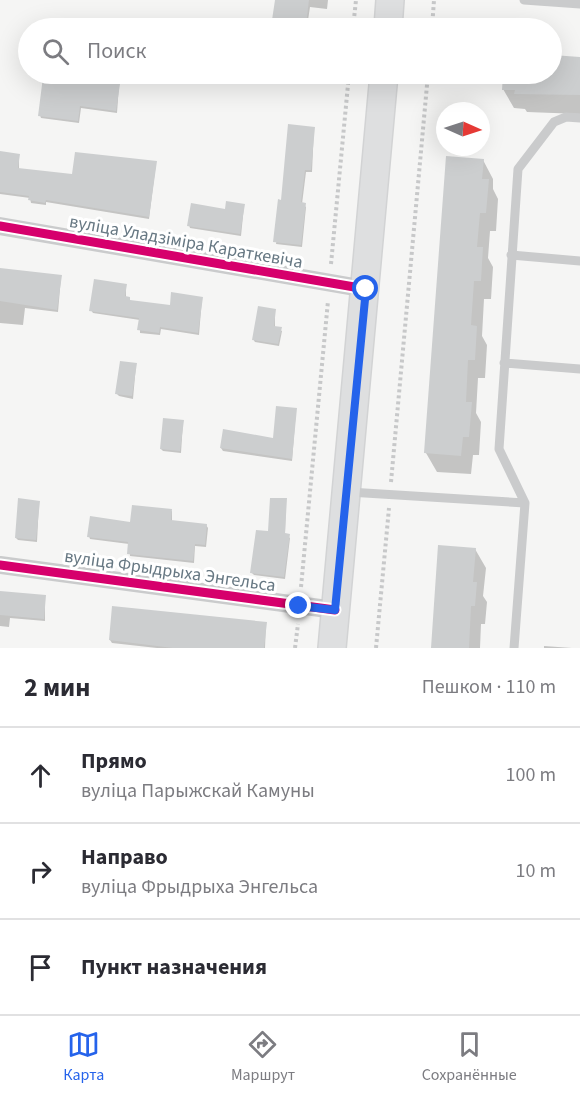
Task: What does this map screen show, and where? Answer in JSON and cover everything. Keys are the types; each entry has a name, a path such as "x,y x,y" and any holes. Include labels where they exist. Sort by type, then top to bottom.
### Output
{"main road":[{"path":"389,18 390,0"},
{"path":"332,648 383,84"}],"street":[{"name":"вуліца Уладзіміра Караткевіча","path":"0,226 366,289"},
{"name":"вуліца Фрыдрыха Энгельса","path":"0,565 335,610"}],"lane":[{"path":"524,0 580,4"},
{"path":"514,648 525,503 500,449 518,169 554,122 566,117 580,118"},
{"path":"511,255 580,261"},
{"path":"504,363 580,369"},
{"path":"347,491 525,503"}],"path":[{"path":"354,18 356,0"},
{"path":"433,18 434,0"},
{"path":"296,648 348,84"},
{"path":"376,648 427,84"}],"building":[{"path":"275,0 309,0 307,18 272,18"},
{"path":"562,56 580,57 580,95 514,94 515,90 502,90 502,84 562,84"},
{"path":"42,84 120,84 116,111 80,106 78,121 38,116"},
{"path":"288,124 315,127 311,170 305,170 301,202 306,203 301,245 273,242 278,199 281,200"},
{"path":"0,151 20,154 18,168 72,174 75,152 157,161 149,217 46,200 45,203 28,200 29,196 0,192"},
{"path":"446,156 484,159 482,179 489,179 486,213 480,213 477,247 483,247 481,281 474,281 471,325 477,326 475,360 468,360 466,402 472,402 469,437 463,437 461,456 424,453"},
{"path":"226,201 245,204 240,234 187,226 191,203 225,209"},
{"path":"0,268 62,275 57,310 0,301"},
{"path":"94,279 127,284 125,296 130,297 130,300 170,305 171,292 203,297 198,333 160,327 159,333 137,330 139,318 89,311"},
{"path":"258,306 276,309 274,326 282,327 278,344 252,340"},
{"path":"120,361 137,363 132,396 115,394"},
{"path":"276,406 297,408 292,459 220,448 223,429 273,438"},
{"path":"163,418 184,420 180,451 160,449"},
{"path":"18,498 40,501 36,540 15,538"},
{"path":"270,498 287,498 285,533 290,534 284,577 250,573 256,530 268,531"},
{"path":"132,505 172,509 171,520 207,524 205,545 195,544 193,561 127,554 128,542 87,537 90,516 130,522"},
{"path":"438,545 476,548 473,582 477,582 475,606 471,606 469,648 431,648"},
{"path":"0,591 46,595 44,619 0,615"},
{"path":"112,606 267,622 264,648 173,648 109,640"}],"cycle path":[{"path":"0,226 366,289"},
{"path":"0,565 335,610"}],"route":[{"path":"299,606 335,610 366,289"}]}
